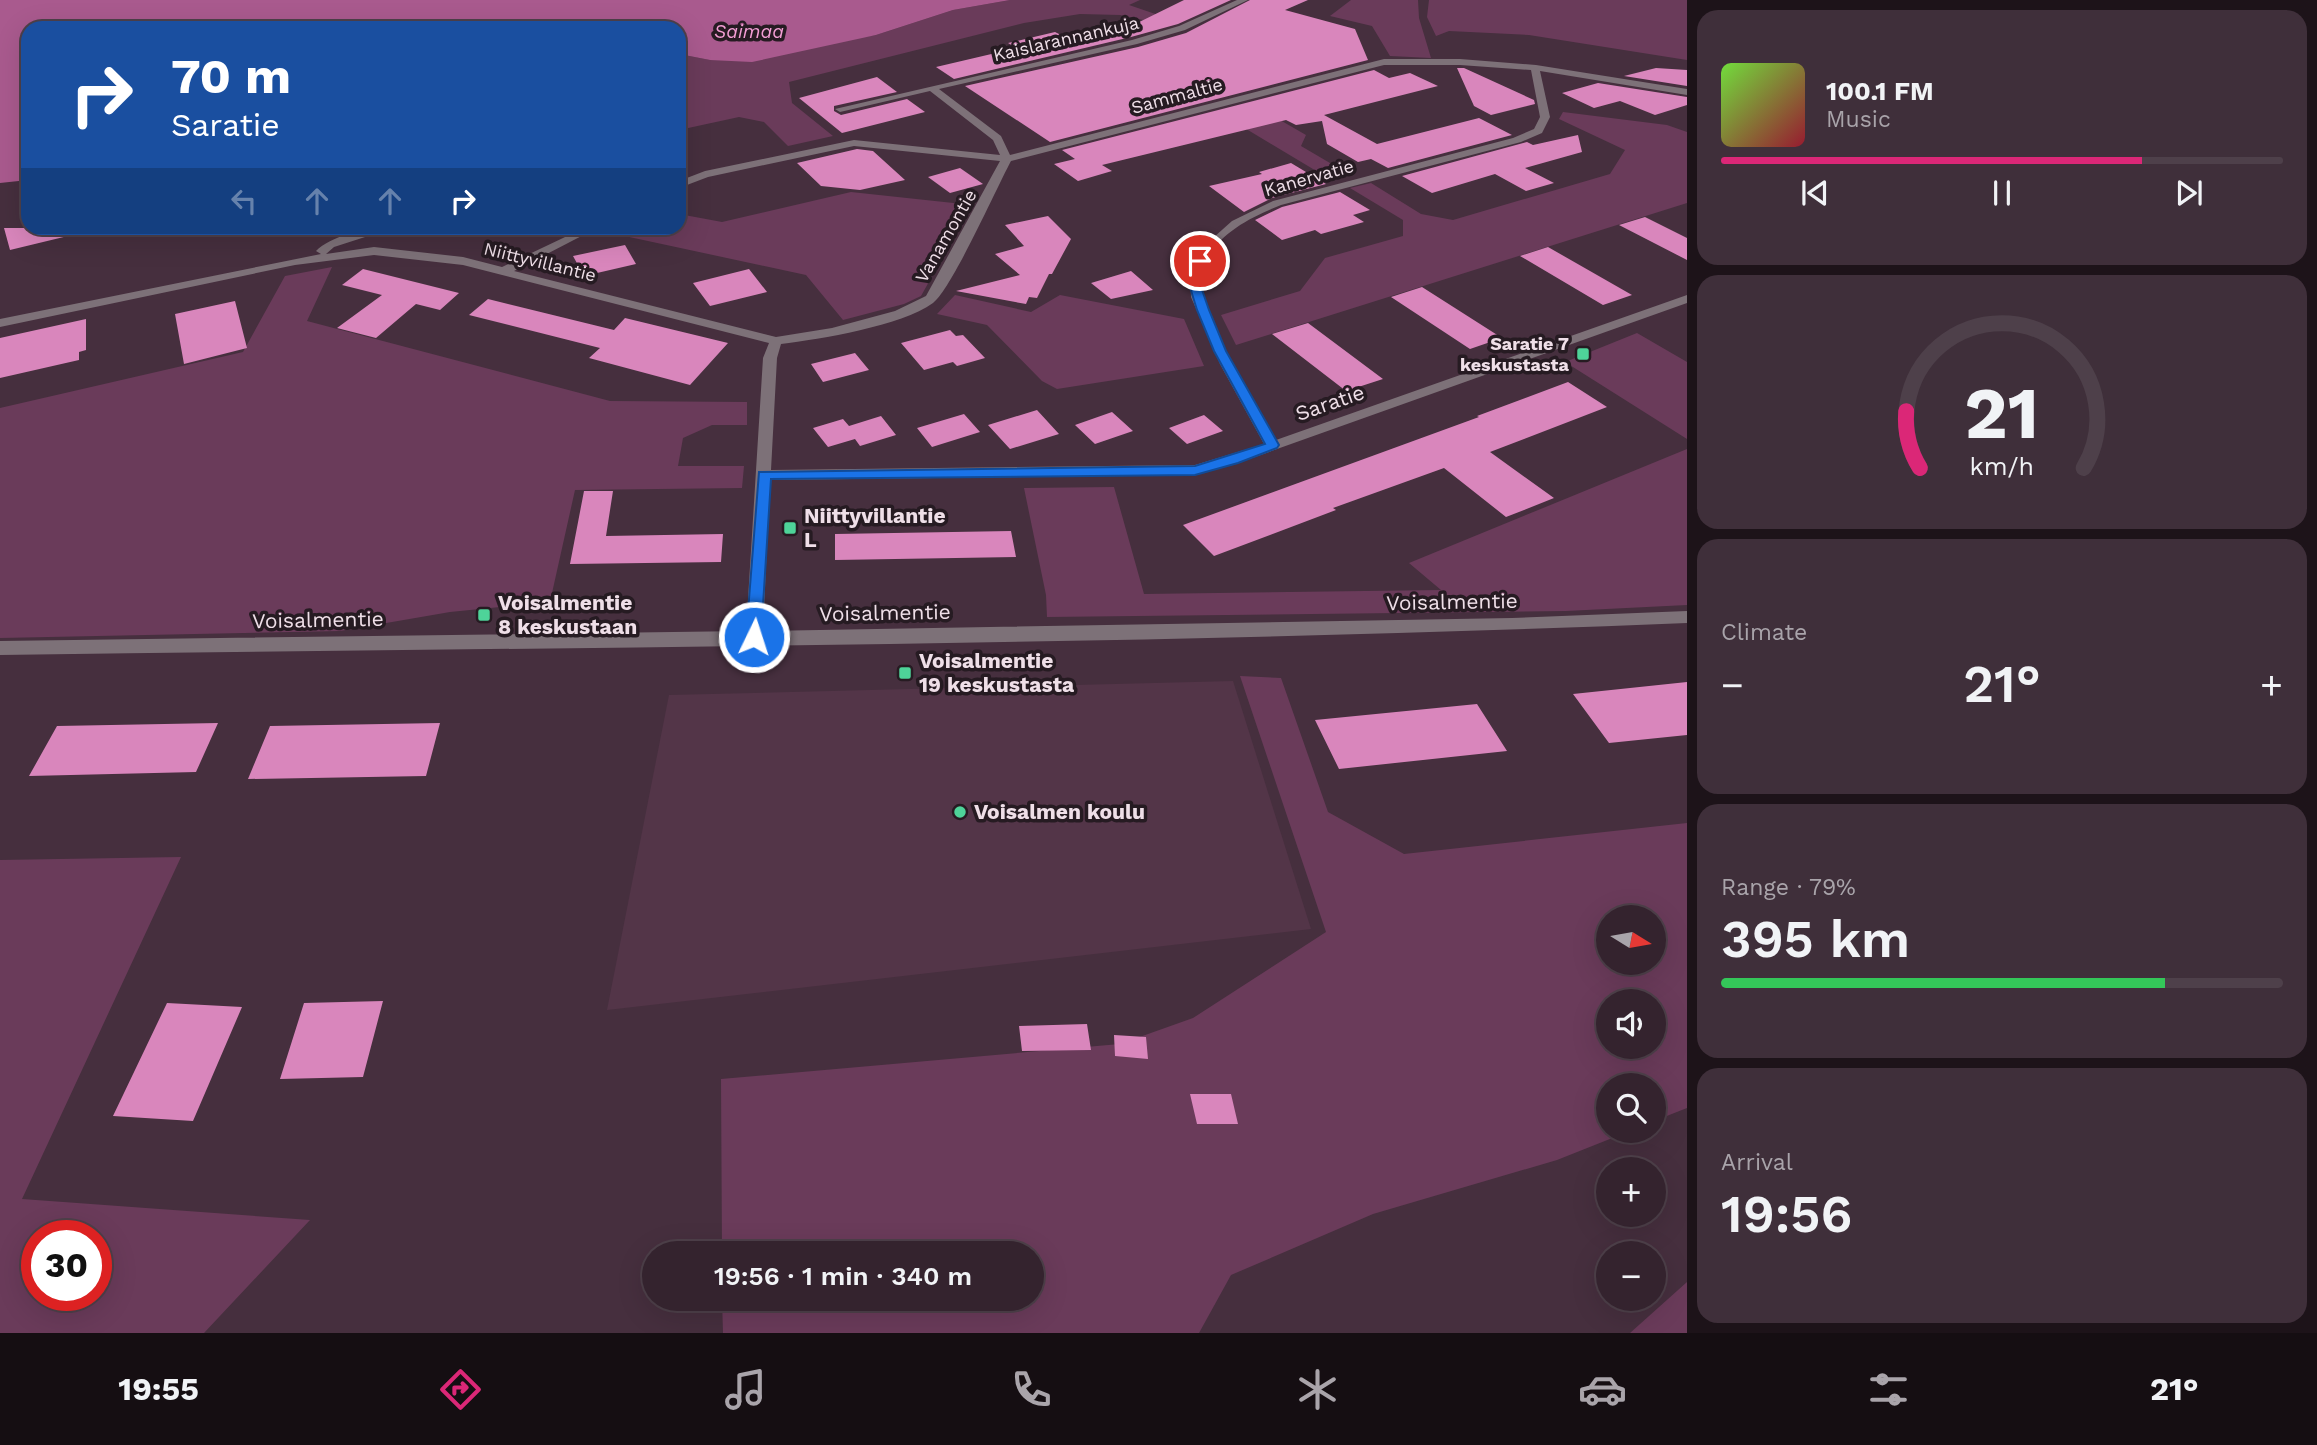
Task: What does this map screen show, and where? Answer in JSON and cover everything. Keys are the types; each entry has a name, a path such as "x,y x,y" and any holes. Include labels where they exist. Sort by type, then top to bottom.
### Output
{"street":[{"name":"Kaislarannankuja","path":"840,109 1134,42 1182,28 1244,0"},
{"name":"Sammaltie","path":"686,182 705,174 839,145 854,144 1007,159 1363,65 1439,61 1535,68 1687,92"},
{"name":"Kanervatie","path":"1272,445 1220,351 1203,310 1195,284 1200,261 1212,244 1236,222 1290,198 1517,140 1538,131 1545,117 1535,68"},
{"path":"931,88 998,138 1007,159"},
{"name":"Vanamontie","path":"776,341 802,338 905,312 929,300 942,282 1007,159"},
{"path":"313,258 330,245 364,235"},
{"path":"505,271 579,235"},
{"name":"Niittyvillantie","path":"0,323 313,258 373,251 402,252 463,261 776,341"},
{"name":"Saratie","path":"764,475 1195,470 1233,460 1687,299"},
{"path":"754,637 770,358 776,341"},
{"name":"Voisalmentie","path":"0,648 1499,624 1687,617"}],"shaded area":[{"path":"1010,0 1140,0 1129,5 1170,19 1162,24 1120,15 1080,14 1024,23 789,82 792,103 833,136 788,146 764,122 739,117 686,128 686,55 710,60 876,35 953,10"},
{"path":"1351,0 1418,0 1419,18 1431,58 1390,56 1372,26 1330,16"},
{"path":"1429,0 1687,0 1687,60 1529,35 1449,31 1436,36 1427,17"},
{"path":"1252,104 1306,135 1301,146 1347,173 1328,178 1218,112"},
{"path":"1563,112 1667,125 1687,132 1687,203 1236,345 1221,315 1300,291 1325,258 1403,236 1403,220 1350,188 1371,183 1421,214 1453,220 1610,174 1625,150 1559,119"},
{"path":"851,192 972,205 921,296 904,304 843,320 806,275 620,235 686,235 686,215 722,222"},
{"path":"332,267 307,321 610,401 747,402 747,425 712,425 683,438 678,466 744,466 742,488 575,490 550,602 450,612 340,631 0,638 0,408 243,352 285,276"},
{"path":"955,295 1031,312 1060,295 1184,319 1204,366 1057,389 1042,381 987,325 937,314"},
{"path":"1637,333 1687,362 1687,439 1565,362"},
{"path":"1687,449 1687,605 1566,611 1047,617 1046,595 1024,488 1114,487 1144,594 1441,590 1409,563"},
{"path":"1240,676 1281,678 1328,812 1404,854 1687,823 1687,1108 1666,1116 1666,1073 1596,1073 1596,1143 1600,1143 1557,1160 1373,1214 1231,1275 1199,1333 723,1333 722,1311 1044,1311 1044,1241 722,1241 721,1079 1120,1044 1193,1018 1326,932"},
{"name":"Voisalmen koulu","path":"1233,681 1311,929 607,1010 669,695"},
{"path":"181,857 22,1199 310,1220 204,1333 0,1333 0,860"},
{"path":"1687,1282 1687,1333 1630,1333 1655,1311 1666,1311 1666,1301"}],"water":[{"name":"Saimaa","path":"0,0 1010,0 953,10 876,35 752,62 710,60 686,55 686,21 21,21 21,181 0,183"}],"building":[{"path":"1184,0 1231,0 1178,24 954,79 936,67 1017,48 1008,43 1055,32 1061,35 1074,32 1079,35 1102,30 1108,33 1123,30"},
{"path":"1250,0 1308,0 1285,10 1355,29 1368,60 1050,142 965,86 1138,47 1186,33"},
{"path":"1457,68 1464,68 1534,100 1535,104 1491,115 1474,106"},
{"path":"1656,68 1687,70 1687,86 1624,76"},
{"path":"1374,70 1389,78 1410,73 1438,86 1324,115 1377,144 1479,118 1512,135 1388,168 1371,159 1358,162 1327,144 1322,121 1296,125 1286,120 1102,165 1112,171 1078,181 1054,164 1075,159 1062,150"},
{"path":"877,77 897,92 834,106 834,111 841,115 907,99 925,112 842,133 799,98"},
{"path":"1598,83 1687,97 1687,105 1655,115 1620,101 1594,108 1562,93"},
{"path":"1578,135 1582,152 1525,168 1554,183 1526,191 1495,174 1432,193 1402,176 1527,142 1533,145"},
{"path":"857,149 873,151 905,180 860,190 821,186 797,163"},
{"path":"1291,163 1326,184 1272,198 1244,212 1209,186 1262,174 1259,172"},
{"path":"960,168 983,184 950,193 928,177"},
{"path":"1340,192 1370,210 1353,215 1364,222 1321,234 1315,230 1282,240 1255,220 1282,207"},
{"path":"1048,216 1071,239 1037,298 1029,297 1026,304 956,291 1020,275 995,254 1024,246 1005,225"},
{"path":"1645,217 1687,238 1687,260 1619,225"},
{"path":"4,228 21,228 21,235 72,235 10,250"},
{"path":"625,245 636,264 584,276 573,256"},
{"path":"1548,247 1632,295 1603,305 1520,256"},
{"path":"363,269 459,293 440,310 416,304 376,338 337,328 382,295 342,285"},
{"path":"749,269 767,292 710,306 693,283"},
{"path":"1131,271 1153,290 1111,299 1091,283"},
{"path":"1422,287 1502,338 1470,349 1391,297"},
{"path":"488,299 614,330 625,318 728,343 690,385 589,358 600,348 469,315"},
{"path":"235,301 247,348 184,364 175,314"},
{"path":"86,319 86,350 79,352 79,360 0,378 0,338"},
{"path":"1308,323 1383,379 1346,391 1272,334"},
{"path":"950,330 956,336 963,335 985,358 957,366 953,362 924,370 901,343"},
{"path":"855,353 869,370 823,382 811,364"},
{"path":"1568,382 1607,407 1490,452 1554,498 1506,517 1444,468 1333,508 1336,510 1214,556 1183,525 1479,417 1477,416"},
{"path":"1037,410 1059,434 1010,449 988,425"},
{"path":"1112,412 1133,431 1095,444 1075,425"},
{"path":"964,414 980,432 932,447 917,428"},
{"path":"1204,415 1223,431 1187,444 1169,428"},
{"path":"881,416 896,435 860,446 855,439 828,447 813,428 843,419 849,426"},
{"path":"584,491 613,491 606,536 723,534 721,562 570,564"},
{"path":"1011,531 1016,557 835,560 835,534"},
{"path":"1687,682 1687,735 1609,743 1573,694"},
{"path":"1477,704 1507,751 1339,769 1315,720"},
{"path":"218,723 196,772 29,776 57,726"},
{"path":"440,723 426,776 248,779 270,726"},
{"path":"383,1001 363,1077 280,1079 304,1003"},
{"path":"167,1003 242,1007 193,1121 113,1116"},
{"path":"1087,1024 1091,1050 1022,1051 1019,1026"},
{"path":"1114,1035 1146,1037 1148,1059 1115,1056"},
{"path":"1190,1094 1231,1094 1238,1124 1197,1124"}],"place":[{"name":"Saratie 7 keskustasta","path":"1583,354"},
{"name":"Niittyvillantie L","path":"790,528"},
{"name":"Voisalmentie 8 keskustaan","path":"484,615"},
{"name":"Voisalmentie 19 keskustasta","path":"905,673"},
{"name":"Voisalmen koulu","path":"960,812"}],"route":[{"path":"754,637 764,475 1195,470 1233,460 1272,445 1220,351 1203,310 1195,284 1200,261"}]}
